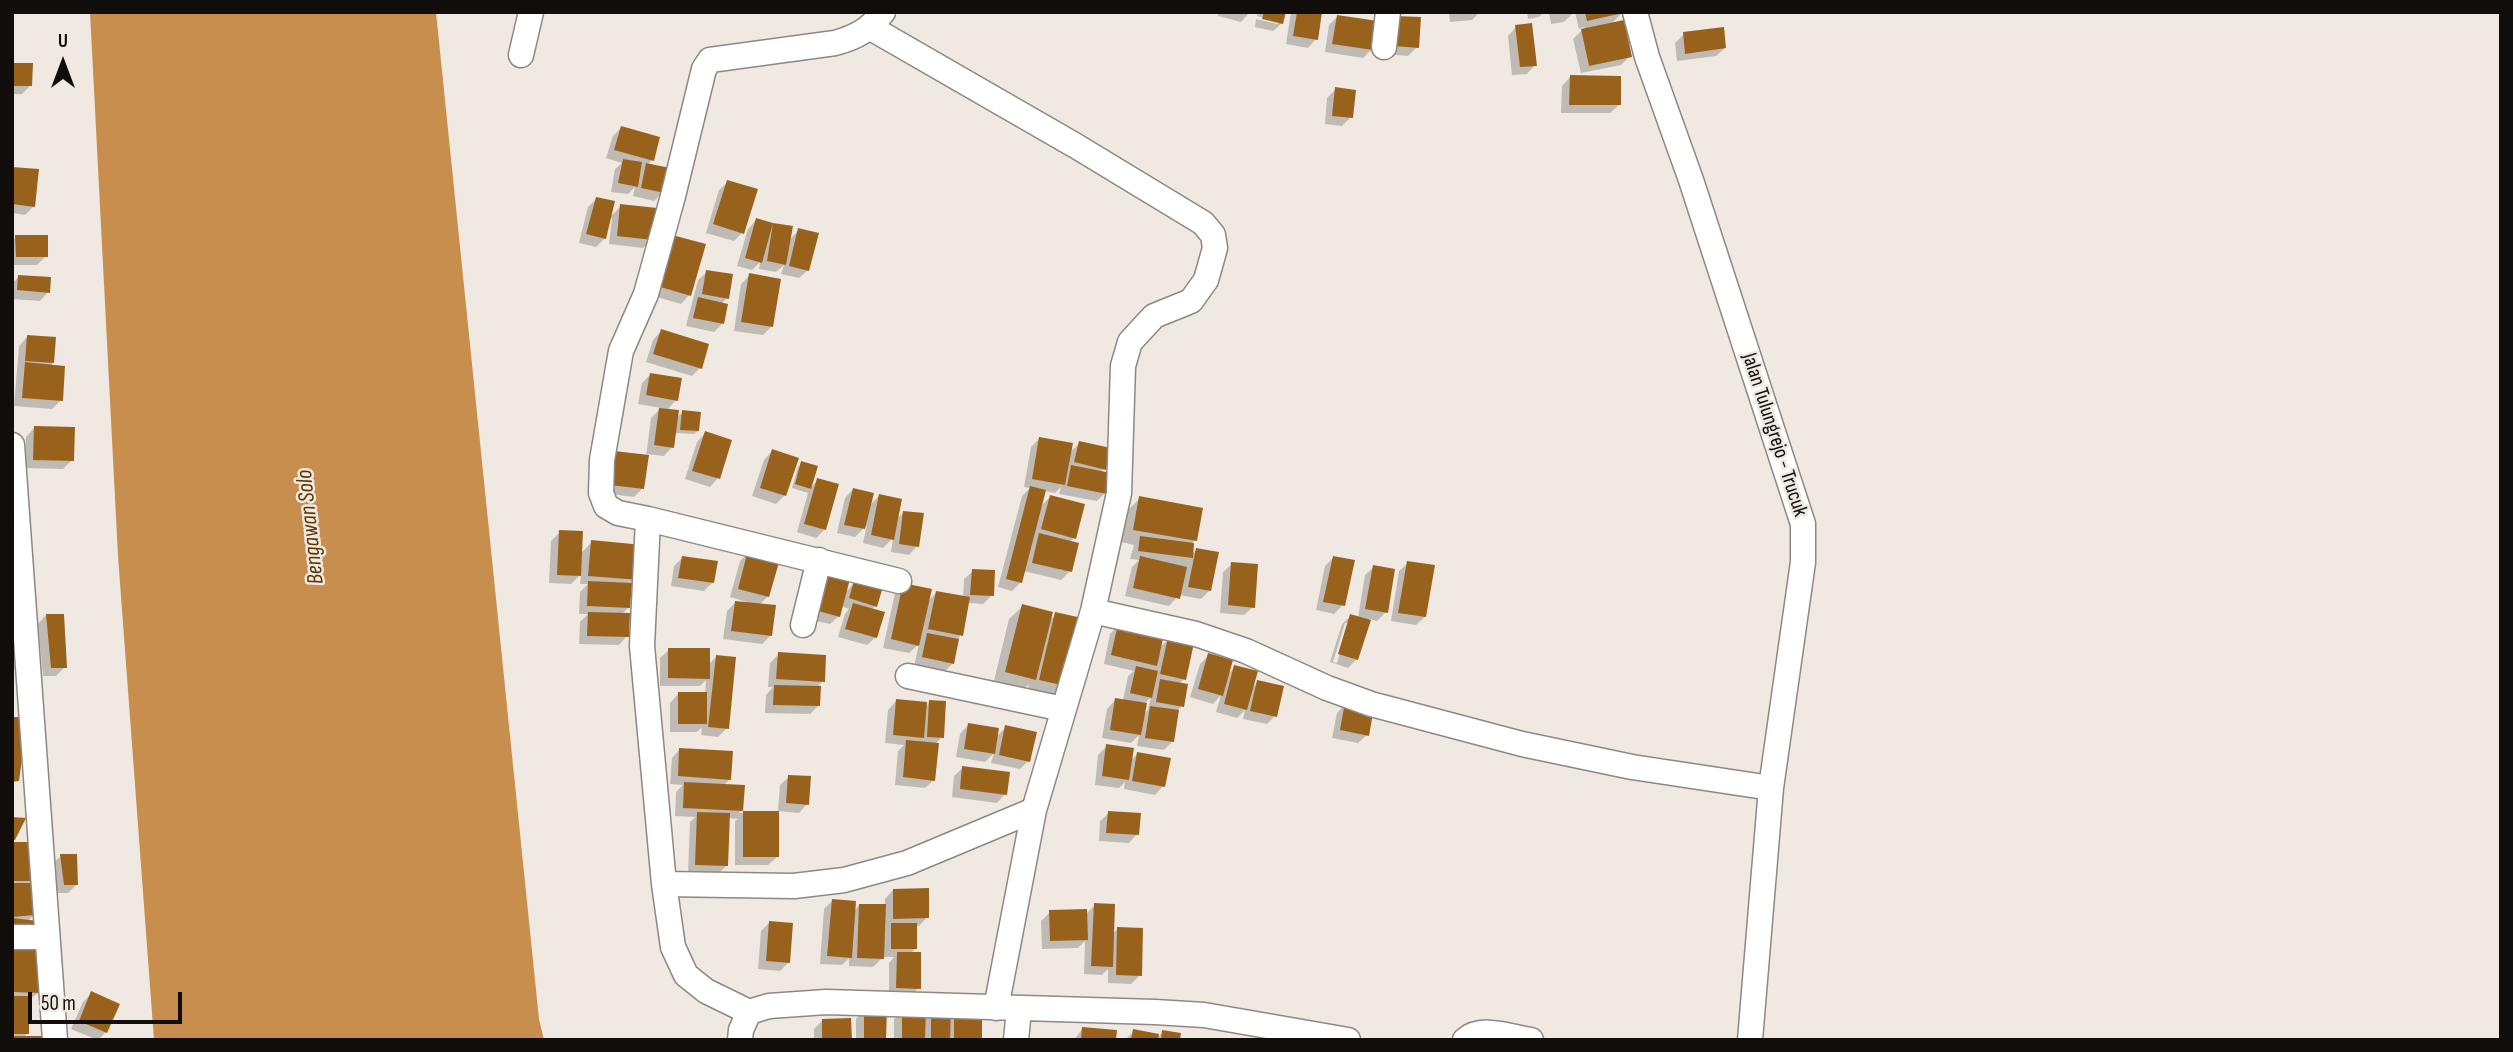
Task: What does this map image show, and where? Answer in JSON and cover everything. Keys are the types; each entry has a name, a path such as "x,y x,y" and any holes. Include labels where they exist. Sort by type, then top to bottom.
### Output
{"street":[{"path":"521,54 531,12"},
{"path":"1384,47 1388,12"},
{"name":"Jalan Tulungrejo - Trucuk","path":"1635,12 1647,57 1691,180 1803,524 1802,562 1771,788 1750,1040"},
{"path":"900,581 618,513 606,506 601,493 602,460 621,351 646,295 704,69 710,60 855,38 877,20 1203,223 1213,235 1212,265 1206,280 1191,301 1154,316 1130,342 1123,366 1119,493 1093,611 1034,810 1007,1008 1016,1040"},
{"path":"12,445 21,685 55,1040"},
{"path":"648,519 642,646 664,884 673,947 686,975 706,991 749,1012 769,1006 805,1003 1155,1012 1204,1015 1348,1040"},
{"path":"803,625 819,560"},
{"path":"1093,611 1196,634 1246,651 1327,688 1371,704 1510,741 1632,767 1771,788"},
{"path":"908,676 1063,709"},
{"path":"664,884 794,886 844,880 907,863 1034,810"},
{"path":"12,937 47,937"},
{"path":"740,1040 741,1030 749,1012"},
{"path":"1465,1040 1482,1032 1531,1040"}],"water":[{"name":"Bengawan Solo","path":"90,12 436,12 539,1019 544,1040 154,1040 118,556"}],"building":[{"path":"1264,12 1286,12 1283,24 1262,19"},
{"path":"1297,12 1322,12 1318,40 1293,36"},
{"path":"1585,12 1623,12 1623,13 1587,21"},
{"path":"1337,15 1378,21 1373,50 1332,44"},
{"path":"1395,16 1421,17 1419,48 1394,46"},
{"path":"1624,20 1632,57 1589,66 1581,29"},
{"path":"1532,23 1537,66 1520,67 1515,25"},
{"path":"1724,27 1726,48 1685,54 1683,32"},
{"path":"12,63 33,63 32,86 12,86"},
{"path":"1570,75 1621,76 1621,105 1569,105"},
{"path":"1335,87 1356,90 1353,118 1332,116"},
{"path":"621,126 660,137 654,161 614,150"},
{"path":"623,159 642,162 638,187 618,183"},
{"path":"646,163 670,168 665,193 641,188"},
{"path":"12,167 39,169 35,207 12,204"},
{"path":"727,180 758,189 744,234 713,224"},
{"path":"596,197 615,201 606,239 586,234"},
{"path":"620,204 657,208 653,240 617,236"},
{"path":"756,218 773,223 762,263 745,258"},
{"path":"773,223 793,226 786,265 767,261"},
{"path":"798,228 819,233 809,271 789,266"},
{"path":"15,235 48,235 48,257 16,257"},
{"path":"672,235 706,244 691,296 657,286"},
{"path":"706,270 733,274 729,299 702,294"},
{"path":"749,273 781,279 773,327 741,322"},
{"path":"18,275 51,277 50,293 17,290"},
{"path":"698,297 728,304 724,324 693,318"},
{"path":"661,329 709,344 702,369 653,354"},
{"path":"27,335 56,337 54,363 25,361"},
{"path":"25,362 65,366 63,401 22,398"},
{"path":"650,373 682,378 678,401 646,395"},
{"path":"659,408 679,410 674,448 654,445"},
{"path":"682,410 701,412 699,431 680,430"},
{"path":"34,426 75,427 74,461 33,460"},
{"path":"705,431 732,440 720,479 692,471"},
{"path":"1039,437 1073,443 1065,485 1032,479"},
{"path":"1079,441 1111,448 1106,470 1074,462"},
{"path":"772,449 799,458 786,496 760,488"},
{"path":"614,451 649,455 644,489 610,485"},
{"path":"801,461 818,466 811,489 795,484"},
{"path":"1071,465 1111,473 1107,494 1067,486"},
{"path":"817,478 839,484 826,530 804,524"},
{"path":"1030,486 1046,490 1022,583 1006,579"},
{"path":"853,488 874,493 865,529 844,525"},
{"path":"879,494 902,499 894,540 871,535"},
{"path":"1050,495 1085,504 1076,539 1041,529"},
{"path":"1139,496 1203,508 1197,541 1133,530"},
{"path":"903,511 924,513 919,547 899,544"},
{"path":"559,530 583,531 581,576 557,575"},
{"path":"1039,533 1079,543 1072,572 1032,563"},
{"path":"1140,536 1194,543 1193,558 1138,551"},
{"path":"591,540 643,545 640,580 588,576"},
{"path":"1196,548 1219,552 1211,591 1188,587"},
{"path":"748,550 780,559 769,597 738,589"},
{"path":"682,556 718,561 714,583 678,578"},
{"path":"1140,556 1187,567 1180,599 1133,588"},
{"path":"1333,556 1355,560 1345,606 1323,602"},
{"path":"1407,561 1435,565 1426,617 1398,613"},
{"path":"1231,562 1258,564 1255,608 1228,605"},
{"path":"1373,565 1395,569 1388,613 1365,609"},
{"path":"972,569 995,570 994,596 970,595"},
{"path":"827,574 850,579 840,617 818,611"},
{"path":"588,581 632,583 630,608 587,606"},
{"path":"854,581 882,590 877,607 849,598"},
{"path":"903,583 932,589 919,646 891,639"},
{"path":"936,591 970,597 963,636 928,629"},
{"path":"735,601 776,605 772,636 731,631"},
{"path":"853,603 885,612 877,638 845,629"},
{"path":"1022,604 1053,612 1036,680 1005,672"},
{"path":"588,612 630,613 629,637 587,636"},
{"path":"1055,612 1082,618 1066,686 1039,680"},
{"path":"46,614 64,614 67,668 51,668"},
{"path":"1350,614 1371,620 1358,660 1338,654"},
{"path":"1118,624 1164,634 1157,666 1111,655"},
{"path":"927,633 959,639 954,664 922,657"},
{"path":"1168,637 1194,643 1186,680 1160,674"},
{"path":"668,648 710,648 710,679 668,678"},
{"path":"778,652 826,655 825,682 776,679"},
{"path":"1208,653 1233,660 1223,696 1198,689"},
{"path":"716,655 736,657 729,729 708,727"},
{"path":"1234,665 1258,671 1247,710 1224,704"},
{"path":"1136,666 1158,671 1152,698 1130,693"},
{"path":"1160,679 1188,684 1184,707 1156,702"},
{"path":"1257,680 1284,686 1277,717 1250,711"},
{"path":"774,685 821,686 820,706 773,705"},
{"path":"678,692 707,692 707,724 678,724"},
{"path":"1115,698 1147,703 1141,735 1110,730"},
{"path":"896,699 927,702 924,738 893,735"},
{"path":"929,700 946,701 944,738 927,737"},
{"path":"1345,702 1374,707 1369,736 1340,730"},
{"path":"1150,706 1179,710 1174,742 1145,738"},
{"path":"12,717 23,717 25,736 19,781 12,782"},
{"path":"968,723 999,728 995,754 964,749"},
{"path":"1005,725 1037,732 1030,762 999,755"},
{"path":"906,740 939,743 935,781 903,777"},
{"path":"1106,744 1134,748 1129,780 1102,776"},
{"path":"679,748 733,751 731,780 678,776"},
{"path":"1137,752 1171,758 1165,787 1132,781"},
{"path":"962,766 1010,772 1007,795 960,789"},
{"path":"788,775 811,776 809,805 786,803"},
{"path":"684,782 745,785 743,811 683,808"},
{"path":"743,811 779,811 779,857 743,857"},
{"path":"1108,811 1141,813 1139,835 1106,833"},
{"path":"697,812 730,813 728,866 695,865"},
{"path":"12,817 26,818 15,840 12,840"},
{"path":"13,842 36,842 35,881 12,881"},
{"path":"60,854 77,854 78,885 64,885"},
{"path":"12,883 37,883 35,915 12,917"},
{"path":"929,888 929,918 893,919 893,889"},
{"path":"832,899 856,901 852,958 827,956"},
{"path":"1094,903 1115,904 1113,967 1091,966"},
{"path":"859,904 886,904 884,959 857,958"},
{"path":"1087,909 1088,940 1050,941 1049,910"},
{"path":"12,918 38,921 37,936 12,932"},
{"path":"769,921 793,923 790,963 766,961"},
{"path":"891,923 917,923 917,949 891,949"},
{"path":"1117,927 1143,928 1142,976 1116,975"},
{"path":"12,949 43,950 40,993 12,992"},
{"path":"897,952 921,952 921,989 896,988"},
{"path":"91,991 120,1004 107,1033 79,1021"},
{"path":"12,996 29,996 29,1034 12,1034"},
{"path":"864,1008 887,1009 886,1040 864,1040"},
{"path":"902,1009 926,1009 925,1040 902,1040"},
{"path":"954,1009 982,1009 982,1040 954,1040"},
{"path":"931,1010 951,1010 950,1040 931,1040"},
{"path":"851,1018 852,1040 822,1040 822,1019"},
{"path":"1082,1027 1117,1030 1116,1040 1081,1040"},
{"path":"1133,1029 1159,1034 1158,1040 1131,1040"},
{"path":"1162,1030 1181,1033 1180,1040 1161,1040"},
{"path":"12,1036 46,1036 46,1040 12,1040"}]}
